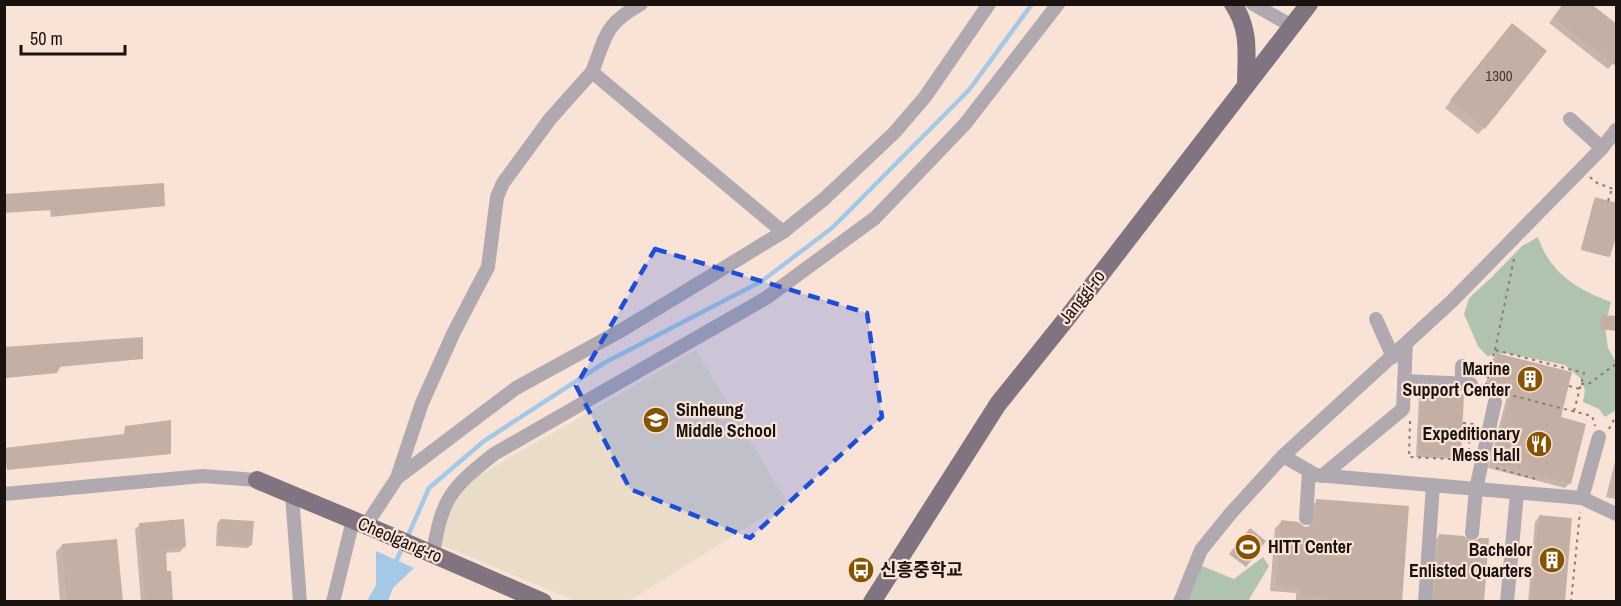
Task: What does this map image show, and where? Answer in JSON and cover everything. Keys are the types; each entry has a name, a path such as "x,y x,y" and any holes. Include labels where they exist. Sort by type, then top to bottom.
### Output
{"main road":[{"path":"1233,4 1245,26 1246,86"},
{"name":"Janggi-ro","path":"872,602 998,404 1309,4"},
{"name":"Cheolgang-ro","path":"256,480 543,602"}],"street":[{"path":"333,602 365,525 398,478 422,402 454,332 488,267 497,197 503,183 550,119 592,72 609,28 622,15 641,4"},
{"path":"398,478 516,388 622,330 783,232 824,199 894,133 925,97 989,4"},
{"path":"430,553 440,517 451,494 469,473 494,454 766,298 875,218 965,124 1058,4"},
{"path":"1253,4 1292,26"},
{"path":"592,72 783,232"},
{"path":"1570,119 1602,148"},
{"path":"1180,602 1201,550 1283,456 1393,357 1510,242 1617,130"},
{"path":"1376,319 1393,357"},
{"path":"1306,518 1316,474 1403,409 1406,344"},
{"path":"1404,381 1466,383 1462,366"},
{"path":"1472,533 1476,489 1475,462 1495,402"},
{"path":"1582,498 1602,436"},
{"path":"1283,456 1316,474 1582,498 1617,514"},
{"path":"4,494 203,476 256,480"},
{"path":"1425,602 1434,485"},
{"path":"1507,602 1517,493"},
{"path":"292,495 300,602"}],"path":[{"path":"1581,170 1597,183 1617,190"},
{"path":"1608,201 1612,188"},
{"path":"1510,242 1514,256 1485,389 1592,416 1602,436 1617,416"},
{"path":"1495,350 1584,373 1574,411"},
{"path":"1581,384 1590,383 1617,364"},
{"path":"1569,386 1580,389"},
{"path":"1409,440 1408,457 1475,462 1538,479"},
{"path":"1571,602 1582,498"}],"highlighted area":[{"path":"655,249 867,313 882,417 750,538 630,489 576,386"}],"shaded area":[{"name":"Sinheung Middle School","path":"696,350 787,502 629,601 575,601 438,543 454,490"}],"green space":[{"path":"1538,237 1543,250 1557,270 1576,285 1611,302 1605,326 1608,348 1616,362 1616,410 1605,417 1599,409 1583,402 1585,390 1580,378 1565,365 1505,353 1487,356 1478,346 1464,314 1469,298 1522,246"},
{"path":"1263,557 1269,566 1248,601 1184,602 1194,573 1202,566 1234,579"}],"water":[{"path":"376,551 414,568 393,588 388,601 367,601 376,585"}],"building":[{"path":"1563,4 1591,4 1617,24 1617,67 1553,18"},
{"path":"1512,23 1547,51 1485,129 1450,100"},
{"path":"164,183 165,206 52,216 51,210 4,212 4,194"},
{"path":"1595,197 1617,203 1617,233 1610,257 1581,249"},
{"path":"1601,315 1617,316 1617,331 1600,329"},
{"path":"143,337 143,359 61,366 57,373 4,378 4,347"},
{"name":"Expeditionary Mess Hall","path":"1496,353 1572,372 1561,417 1586,424 1571,484 1492,464 1511,392 1488,386"},
{"path":"1421,392 1464,394 1461,457 1418,455"},
{"path":"171,420 171,454 7,470 4,448 124,434 125,426"},
{"path":"1316,499 1409,506 1402,602 1370,602 1301,596 1302,587 1276,585 1281,520 1298,522 1305,527 1310,526 1315,519"},
{"name":"Bachelor Enlisted Quarters","path":"1539,515 1572,518 1565,602 1531,602"},
{"path":"184,519 186,547 166,550 167,571 171,571 173,602 145,602 139,523"},
{"path":"220,519 254,521 252,545 218,543"},
{"name":"HITT Center","path":"1250,528 1266,541 1246,567 1229,554"},
{"path":"1439,534 1464,536 1472,542 1480,538 1489,538 1484,602 1434,601"},
{"path":"117,539 123,602 67,602 62,544"}],"waterway":[{"path":"407,538 429,488 484,441 604,363 762,281 832,228 969,90 1032,4"},
{"path":"394,566 403,546"}],"place":[{"name":"Marine Support Center","path":"1530,379"},
{"name":"Sinheung Middle School","path":"656,420"},
{"name":"Expeditionary Mess Hall","path":"1539,444"},
{"name":"HITT Center","path":"1248,547"},
{"name":"Bachelor Enlisted Quarters","path":"1552,560"},
{"name":"신흥중학교","path":"861,570"}]}
